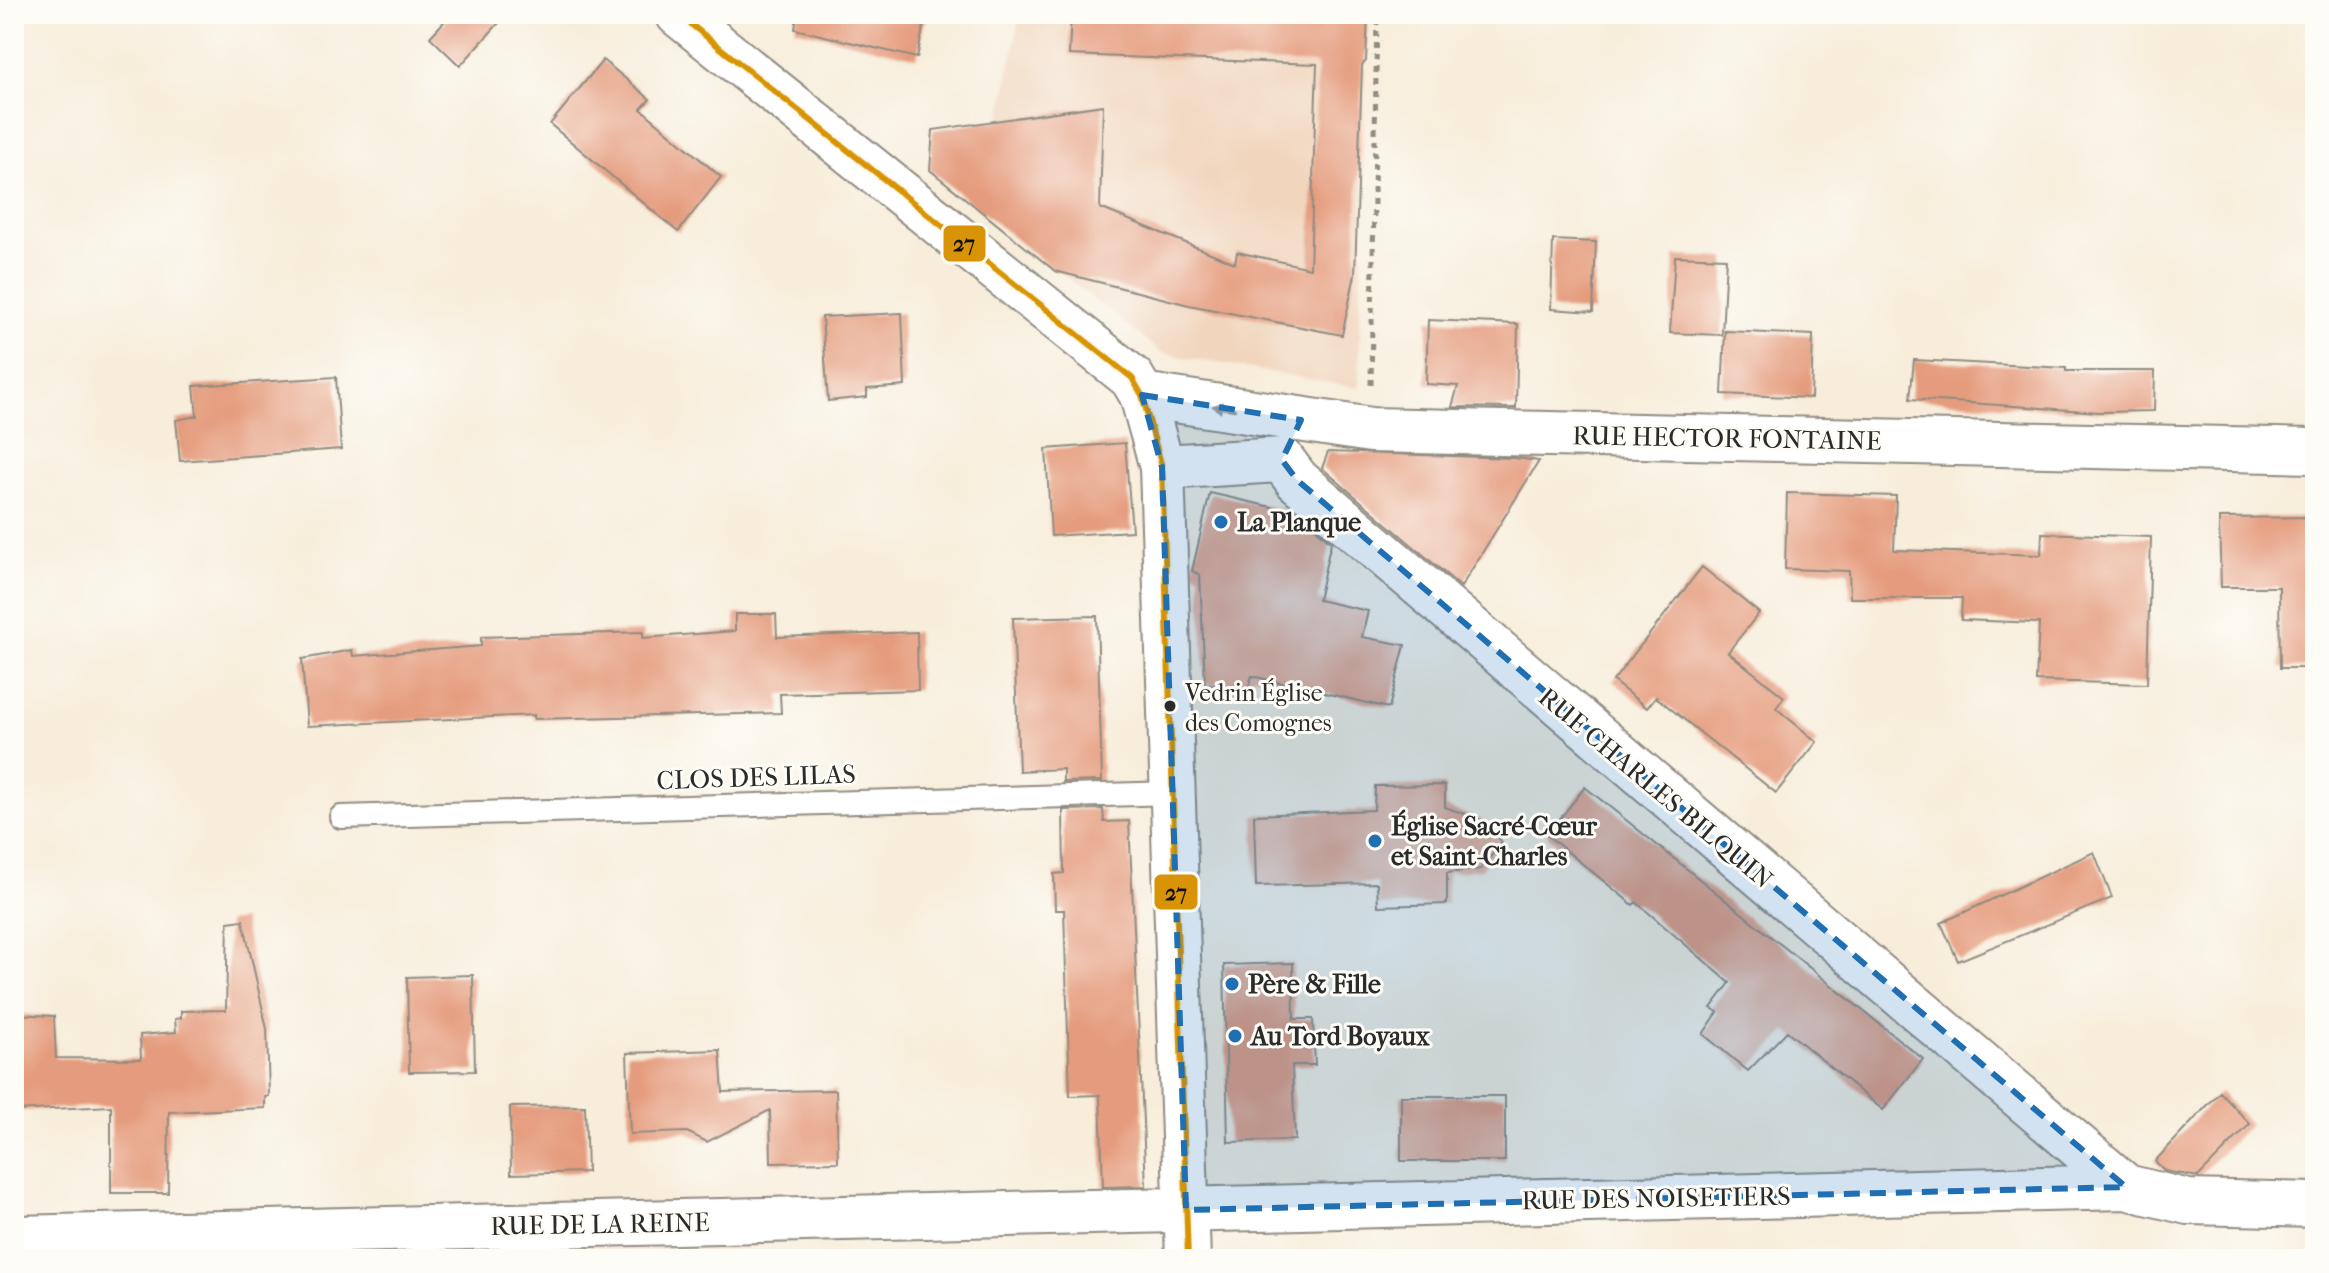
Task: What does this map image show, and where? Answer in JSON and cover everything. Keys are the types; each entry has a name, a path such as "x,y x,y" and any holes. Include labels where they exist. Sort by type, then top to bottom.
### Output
{"street":[{"path":"678,14 1132,378 1142,395 1162,467 1188,1259"},
{"name":"RUE HECTOR FONTAINE","path":"1142,395 1371,430 2315,451"},
{"path":"1162,467 1282,460 1301,420"},
{"name":"RUE CHARLES BILQUIN","path":"1282,460 1297,480 1320,501 2126,1187"},
{"path":"2126,1187 2188,1202 2315,1205"},
{"name":"RUE DES NOISETIERS","path":"1186,1210 2126,1187"},
{"name":"RUE DE LA REINE","path":"14,1238 1186,1210"}],"lane":[{"name":"CLOS DES LILAS","path":"341,817 1173,793"}],"path":[{"path":"1371,430 1377,14"}],"highlighted area":[{"path":"1142,395 1301,420 1282,460 1297,480 2126,1187 1186,1210 1162,467"}],"shaded area":[{"path":"1020,14 1366,14 1359,388 1162,353 930,170 933,130 1000,120"}],"building":[{"path":"451,14 507,14 460,66 430,37"},
{"path":"797,14 926,14 917,58 795,29"},
{"path":"1071,14 1368,14 1366,61 1362,65 1355,275 1342,335 1189,305 1055,271 930,170 933,130 1103,105 1100,208 1235,263 1237,252 1310,268 1317,64 1069,55"},
{"path":"603,60 650,99 641,109 721,177 678,232 550,124"},
{"path":"1553,240 1596,242 1593,312 1551,309"},
{"path":"1675,256 1726,258 1722,335 1670,333"},
{"path":"902,313 905,386 867,389 867,397 828,401 822,317"},
{"path":"1428,320 1518,324 1516,408 1452,407 1458,386 1426,384"},
{"path":"1725,331 1813,335 1811,398 1722,394"},
{"path":"1914,360 2066,368 2066,371 2155,371 2154,411 2100,412 1910,399"},
{"path":"336,377 341,449 180,461 176,420 197,416 194,386"},
{"path":"1125,443 1132,531 1051,536 1046,449"},
{"path":"1328,452 1539,461 1461,587 1322,468"},
{"path":"1210,493 1298,513 1331,542 1318,600 1368,611 1362,637 1405,645 1389,708 1252,676 1246,694 1205,683 1200,575 1192,571"},
{"path":"1787,493 1896,496 1894,550 2041,555 2042,533 2151,537 2147,684 2036,681 2039,623 1961,620 1962,598 1850,598 1849,571 1785,569"},
{"path":"2315,517 2315,668 2280,668 2279,587 2221,587 2219,518"},
{"path":"1702,567 1759,613 1728,652 1784,697 1776,708 1817,742 1776,793 1656,697 1647,708 1613,681"},
{"path":"735,614 776,614 777,637 917,632 918,690 780,694 781,713 534,719 534,715 307,726 302,659 352,650 353,656 481,646 481,637 643,632 643,638 735,631"},
{"path":"1097,616 1102,781 1063,782 1063,769 1019,771 1013,618"},
{"name":"Église Sacré-Cœur et Saint-Charles","path":"1445,785 1445,807 1484,821 1502,842 1481,869 1447,873 1447,904 1378,906 1377,883 1256,886 1254,815 1374,810 1375,786"},
{"path":"1585,787 1923,1059 1883,1110 1787,1031 1748,1071 1703,1034 1718,1012 1711,1008 1730,983 1636,902 1633,905 1547,835"},
{"path":"1103,809 1104,822 1129,821 1146,1186 1103,1187 1100,1095 1070,1096 1064,910 1055,910 1054,874 1064,873 1063,810"},
{"path":"2094,852 2112,898 1958,961 1941,923"},
{"path":"243,920 267,1029 269,1096 265,1097 265,1108 169,1112 168,1193 111,1193 111,1106 14,1111 14,1014 54,1016 56,1058 141,1059 140,1035 176,1032 175,1019 181,1018 181,1011 226,1010 228,922"},
{"path":"1293,963 1294,1019 1313,1019 1315,1065 1292,1065 1295,1140 1228,1142 1224,965"},
{"path":"473,975 475,1071 409,1072 407,977"},
{"path":"720,1050 723,1092 836,1090 838,1162 771,1163 770,1110 707,1142 687,1132 630,1134 627,1053"},
{"path":"2220,1092 2250,1124 2198,1177 2165,1171 2155,1161"},
{"path":"1401,1096 1505,1096 1505,1161 1401,1161"},
{"path":"585,1106 587,1172 511,1174 510,1107"}],"transit line":[{"name":"27","path":"678,14 1132,378 1142,395 1162,467 1188,1259"}],"place":[{"name":"La Planque","path":"1221,522"},
{"name":"Vedrin Église des Comognes","path":"1170,706"},
{"name":"Église Sacré-Cœur et Saint-Charles","path":"1375,841"},
{"name":"Père & Fille","path":"1232,984"},
{"name":"Au Tord Boyaux","path":"1235,1036"}]}
